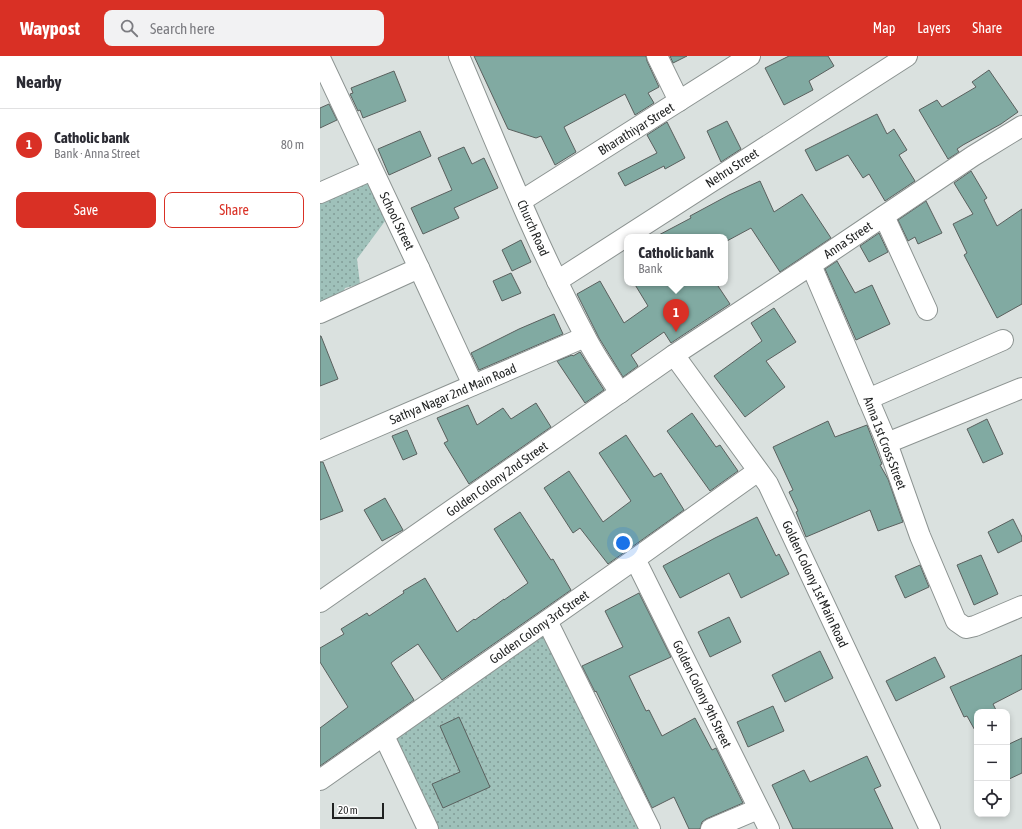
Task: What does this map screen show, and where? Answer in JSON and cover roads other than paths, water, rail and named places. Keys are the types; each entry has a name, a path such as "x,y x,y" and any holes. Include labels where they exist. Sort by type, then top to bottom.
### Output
{"street":[{"name":"Church Road","path":"459,56 557,281 585,337 620,393"},
{"path":"657,56 679,101"},
{"name":"Bharathiyar Street","path":"521,201 750,56"},
{"name":"Nehru Street","path":"630,234 907,56"},
{"name":"School Street","path":"320,58 473,385"},
{"name":"Anna Street","path":"674,354 811,265 973,156 1022,126"},
{"path":"320,193 372,170"},
{"path":"884,216 927,310"},
{"name":"Nehru Street","path":"557,281 624,238"},
{"name":"Anna 1st Cross Street","path":"811,265 887,443 920,536 956,622 966,628 975,626 1022,606"},
{"path":"320,313 419,268"},
{"name":"Sathya Nagar 2nd Main Road","path":"320,451 585,337"},
{"path":"868,399 1003,340"},
{"name":"Golden Colony 2nd Street","path":"320,602 674,354"},
{"name":"Golden Colony 1st Main Road","path":"674,354 768,484 930,829"},
{"path":"887,443 1022,388"},
{"name":"Golden Colony 3rd Street","path":"320,780 758,471"},
{"name":"Golden Colony 9th Street","path":"635,559 769,829"},
{"path":"547,621 650,829"},
{"path":"384,736 428,829"},
{"path":"711,829 758,809"}],"place":[{"name":"Catholic bank","path":"676,332"}]}
